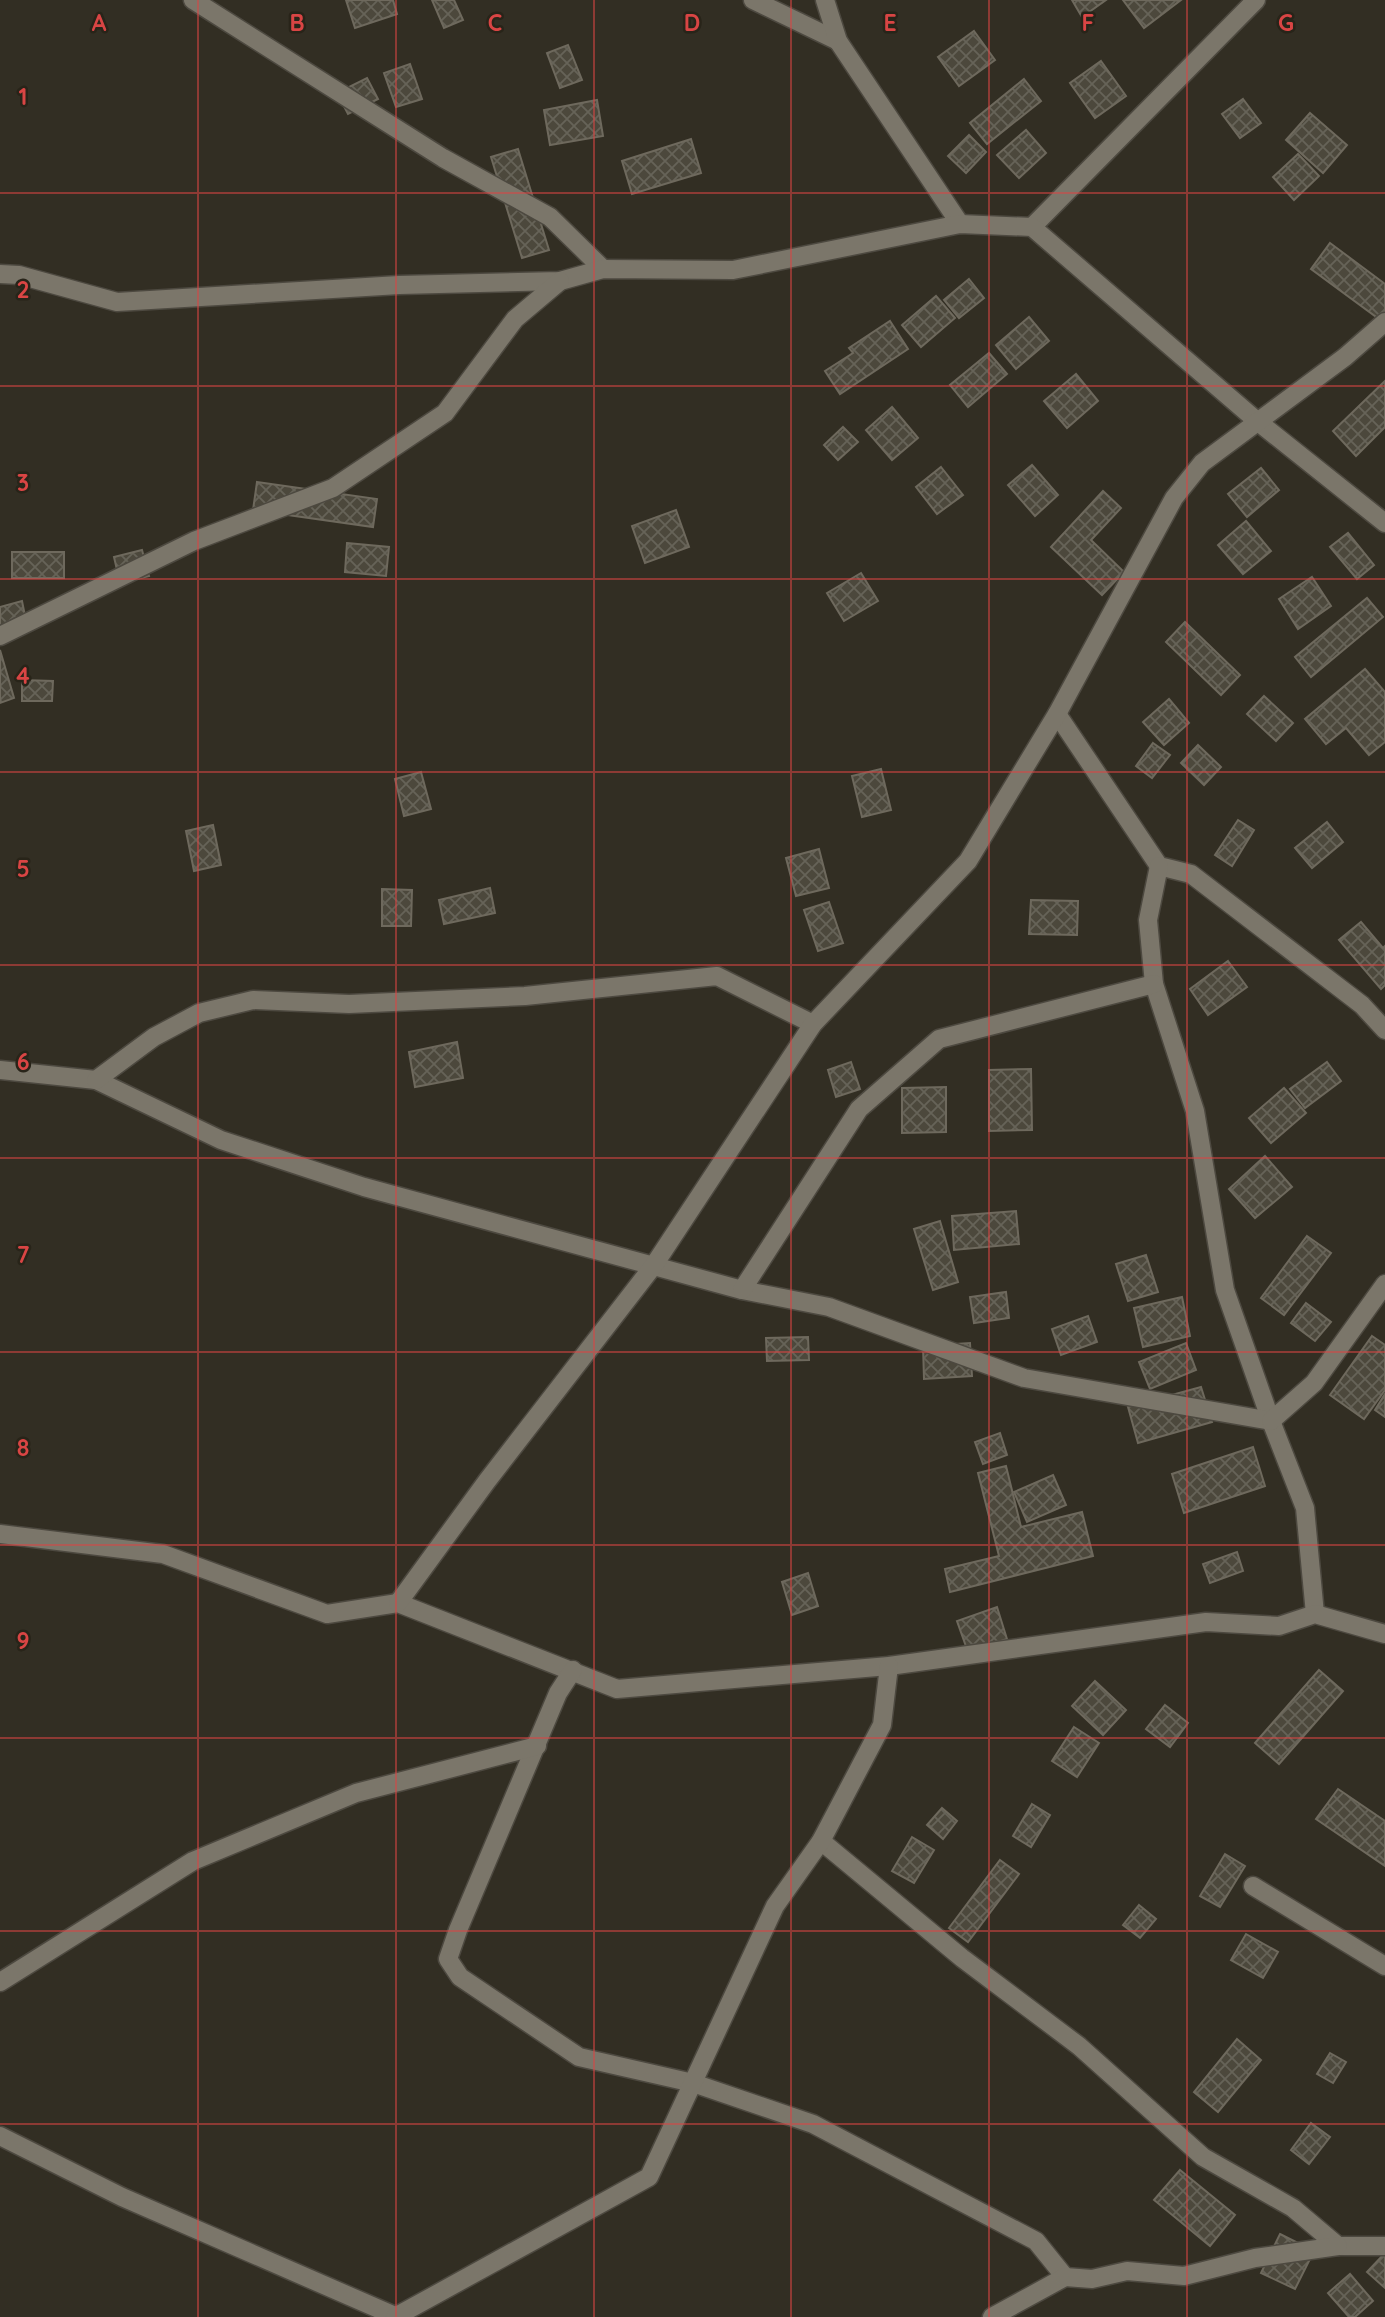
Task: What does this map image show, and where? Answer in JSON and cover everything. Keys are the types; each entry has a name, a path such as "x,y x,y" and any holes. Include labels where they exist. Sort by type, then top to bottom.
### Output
{"street":[{"path":"193,0 443,159 550,217 603,270"},
{"path":"753,0 838,41"},
{"path":"825,0 838,41 960,224"},
{"path":"1031,227 1255,0"},
{"path":"0,274 19,275 117,302 399,285 560,281 603,270 733,270 960,224 1031,227 1257,421 1385,523"},
{"path":"0,636 194,541 333,488 445,413 514,319 560,281"},
{"path":"398,1603 487,1481 654,1265 813,1024 968,861 1057,714 1174,498 1202,463 1345,357 1385,322"},
{"path":"1057,714 1159,866 1191,874 1362,1004 1385,1030"},
{"path":"1159,866 1148,920 1154,984 1195,1111 1225,1290 1270,1421 1305,1508 1315,1614"},
{"path":"96,1080 155,1038 199,1013 253,1000 349,1004 525,996 717,976 813,1024"},
{"path":"742,1290 859,1109 939,1039 1154,984"},
{"path":"0,1070 96,1080 234,1144 364,1187 742,1290 829,1307 1024,1378 1270,1421"},
{"path":"1270,1421 1314,1383 1385,1284"},
{"path":"0,1534 163,1554 327,1614 398,1603 617,1689 889,1666 1206,1622 1279,1626 1315,1614 1385,1634"},
{"path":"0,2136 122,2197 395,2317 649,2177 775,1906 821,1841 882,1725 889,1666"},
{"path":"573,1670 558,1693 448,1959 460,1977 579,2057 693,2083 813,2124 1036,2241 1065,2277"},
{"path":"0,1982 192,1861 356,1793 537,1746"},
{"path":"821,1841 962,1958 1079,2046 1203,2157 1293,2208 1338,2246"},
{"path":"1253,1886 1385,1966"},
{"path":"992,2317 1065,2277 1092,2278 1127,2271 1184,2276 1255,2258 1338,2246 1385,2246"}],"building":[{"path":"346,0 393,0 397,14 355,28"},
{"path":"432,0 454,0 463,20 444,28"},
{"path":"1072,0 1106,0 1082,17"},
{"path":"1123,0 1181,0 1144,28"},
{"path":"974,31 995,60 959,86 938,57"},
{"path":"568,45 582,80 560,88 547,53"},
{"path":"1101,61 1126,96 1095,118 1070,83"},
{"path":"410,64 422,99 396,107 384,73"},
{"path":"367,78 378,99 348,114 337,93"},
{"path":"1024,79 1041,101 987,144 970,123"},
{"path":"1243,99 1261,123 1240,138 1222,114"},
{"path":"597,100 603,136 550,145 544,110"},
{"path":"1310,113 1347,145 1323,173 1286,140"},
{"path":"1026,130 1046,153 1019,178 997,155"},
{"path":"969,135 986,152 966,173 948,156"},
{"path":"691,139 701,173 632,194 622,161"},
{"path":"518,149 549,250 522,258 491,157"},
{"path":"1298,154 1319,176 1294,200 1273,177"},
{"path":"1330,243 1385,284 1385,311 1379,319 1311,269"},
{"path":"969,279 984,298 959,318 944,300"},
{"path":"936,296 955,318 921,347 902,325"},
{"path":"1029,317 1049,341 1016,369 996,345"},
{"path":"890,321 908,349 840,394 825,371 853,353 849,348"},
{"path":"989,353 1007,374 968,407 950,385"},
{"path":"1076,374 1098,401 1067,428 1044,401"},
{"path":"1385,381 1385,427 1356,456 1333,431"},
{"path":"892,407 918,438 892,460 866,430"},
{"path":"843,427 858,442 838,460 824,445"},
{"path":"1032,465 1058,495 1035,516 1008,485"},
{"path":"941,467 963,495 937,514 916,487"},
{"path":"1261,468 1279,490 1247,517 1228,494"},
{"path":"257,482 377,499 373,527 253,510"},
{"path":"1103,491 1121,508 1091,540 1124,572 1102,595 1051,547"},
{"path":"676,510 689,547 645,563 632,526"},
{"path":"1246,521 1271,551 1243,574 1218,545"},
{"path":"1348,533 1374,565 1357,579 1330,547"},
{"path":"347,543 389,547 386,576 345,572"},
{"path":"142,550 149,576 120,583 114,557"},
{"path":"12,552 64,552 64,578 12,578"},
{"path":"861,573 878,601 844,621 827,593"},
{"path":"1312,577 1331,606 1298,629 1279,599"},
{"path":"1367,598 1383,617 1311,677 1295,657"},
{"path":"22,601 26,621 0,627 0,607"},
{"path":"1185,622 1240,675 1221,695 1166,642"},
{"path":"0,650 14,698 0,703"},
{"path":"1365,669 1385,692 1385,742 1369,755 1346,728 1326,744 1305,719"},
{"path":"22,680 53,681 52,701 22,701"},
{"path":"1264,696 1293,723 1276,741 1247,714"},
{"path":"1169,699 1189,723 1164,745 1143,722"},
{"path":"1153,743 1170,755 1152,778 1136,766"},
{"path":"1198,745 1221,767 1204,785 1181,763"},
{"path":"881,769 891,810 862,817 852,776"},
{"path":"421,772 431,809 404,816 395,779"},
{"path":"1238,820 1254,830 1232,866 1215,855"},
{"path":"1327,822 1343,842 1312,868 1295,848"},
{"path":"213,825 221,865 194,871 186,831"},
{"path":"819,849 829,888 796,896 786,858"},
{"path":"490,888 495,913 444,924 439,900"},
{"path":"382,889 412,890 411,926 382,926"},
{"path":"1031,900 1078,901 1077,935 1029,934"},
{"path":"829,902 843,943 818,951 804,910"},
{"path":"1361,922 1383,948 1385,946 1385,985 1381,989 1339,940"},
{"path":"1228,961 1247,987 1208,1015 1190,989"},
{"path":"457,1042 463,1078 415,1087 409,1052"},
{"path":"851,1062 860,1089 836,1097 828,1070"},
{"path":"1327,1062 1341,1081 1305,1108 1290,1089"},
{"path":"1031,1069 1032,1130 989,1131 989,1070"},
{"path":"946,1087 946,1132 902,1133 902,1088"},
{"path":"1284,1088 1306,1113 1271,1143 1249,1118"},
{"path":"1265,1156 1292,1187 1255,1218 1229,1189"},
{"path":"1016,1211 1019,1244 954,1250 952,1216"},
{"path":"940,1221 958,1282 933,1290 914,1229"},
{"path":"1307,1236 1331,1253 1284,1315 1261,1298"},
{"path":"1146,1255 1158,1292 1128,1301 1116,1264"},
{"path":"1006,1292 1009,1318 974,1323 970,1297"},
{"path":"1182,1297 1190,1336 1143,1347 1134,1308"},
{"path":"1306,1303 1331,1322 1315,1341 1291,1323"},
{"path":"1088,1316 1097,1342 1061,1355 1052,1329"},
{"path":"1372,1336 1385,1345 1385,1390 1364,1419 1330,1395"},
{"path":"808,1337 809,1360 767,1361 766,1338"},
{"path":"970,1343 972,1376 924,1379 923,1346"},
{"path":"1186,1343 1196,1370 1150,1389 1139,1362"},
{"path":"1201,1387 1212,1422 1138,1443 1128,1407"},
{"path":"1385,1394 1385,1417 1375,1410"},
{"path":"1000,1433 1007,1455 983,1464 975,1442"},
{"path":"1253,1447 1265,1486 1184,1513 1172,1474"},
{"path":"1006,1466 1021,1527 1082,1512 1093,1556 950,1592 945,1569 999,1556 978,1473"},
{"path":"1053,1475 1066,1505 1027,1522 1014,1492"},
{"path":"1237,1552 1243,1571 1210,1583 1203,1564"},
{"path":"808,1573 818,1606 792,1615 782,1582"},
{"path":"997,1607 1007,1639 968,1652 957,1621"},
{"path":"1319,1670 1343,1691 1279,1764 1255,1743"},
{"path":"1095,1681 1126,1710 1103,1735 1072,1706"},
{"path":"1165,1705 1188,1723 1170,1747 1146,1729"},
{"path":"1074,1727 1099,1743 1077,1777 1052,1761"},
{"path":"1338,1789 1385,1821 1385,1866 1316,1819"},
{"path":"1032,1804 1050,1815 1031,1847 1013,1836"},
{"path":"942,1808 957,1821 943,1839 927,1825"},
{"path":"912,1837 934,1850 914,1883 892,1871"},
{"path":"1225,1854 1245,1866 1220,1907 1200,1896"},
{"path":"1000,1860 1019,1874 968,1942 949,1928"},
{"path":"1139,1905 1156,1919 1140,1938 1123,1925"},
{"path":"1246,1934 1278,1952 1263,1978 1231,1960"},
{"path":"1237,2039 1261,2060 1218,2112 1194,2092"},
{"path":"1330,2053 1346,2062 1333,2083 1317,2074"},
{"path":"1311,2123 1330,2137 1309,2164 1291,2150"},
{"path":"1180,2170 1235,2215 1210,2246 1154,2200"},
{"path":"1280,2234 1314,2251 1295,2289 1261,2273"},
{"path":"1385,2253 1385,2288 1367,2272"},
{"path":"1350,2274 1373,2301 1355,2317 1349,2317 1328,2293"}]}
